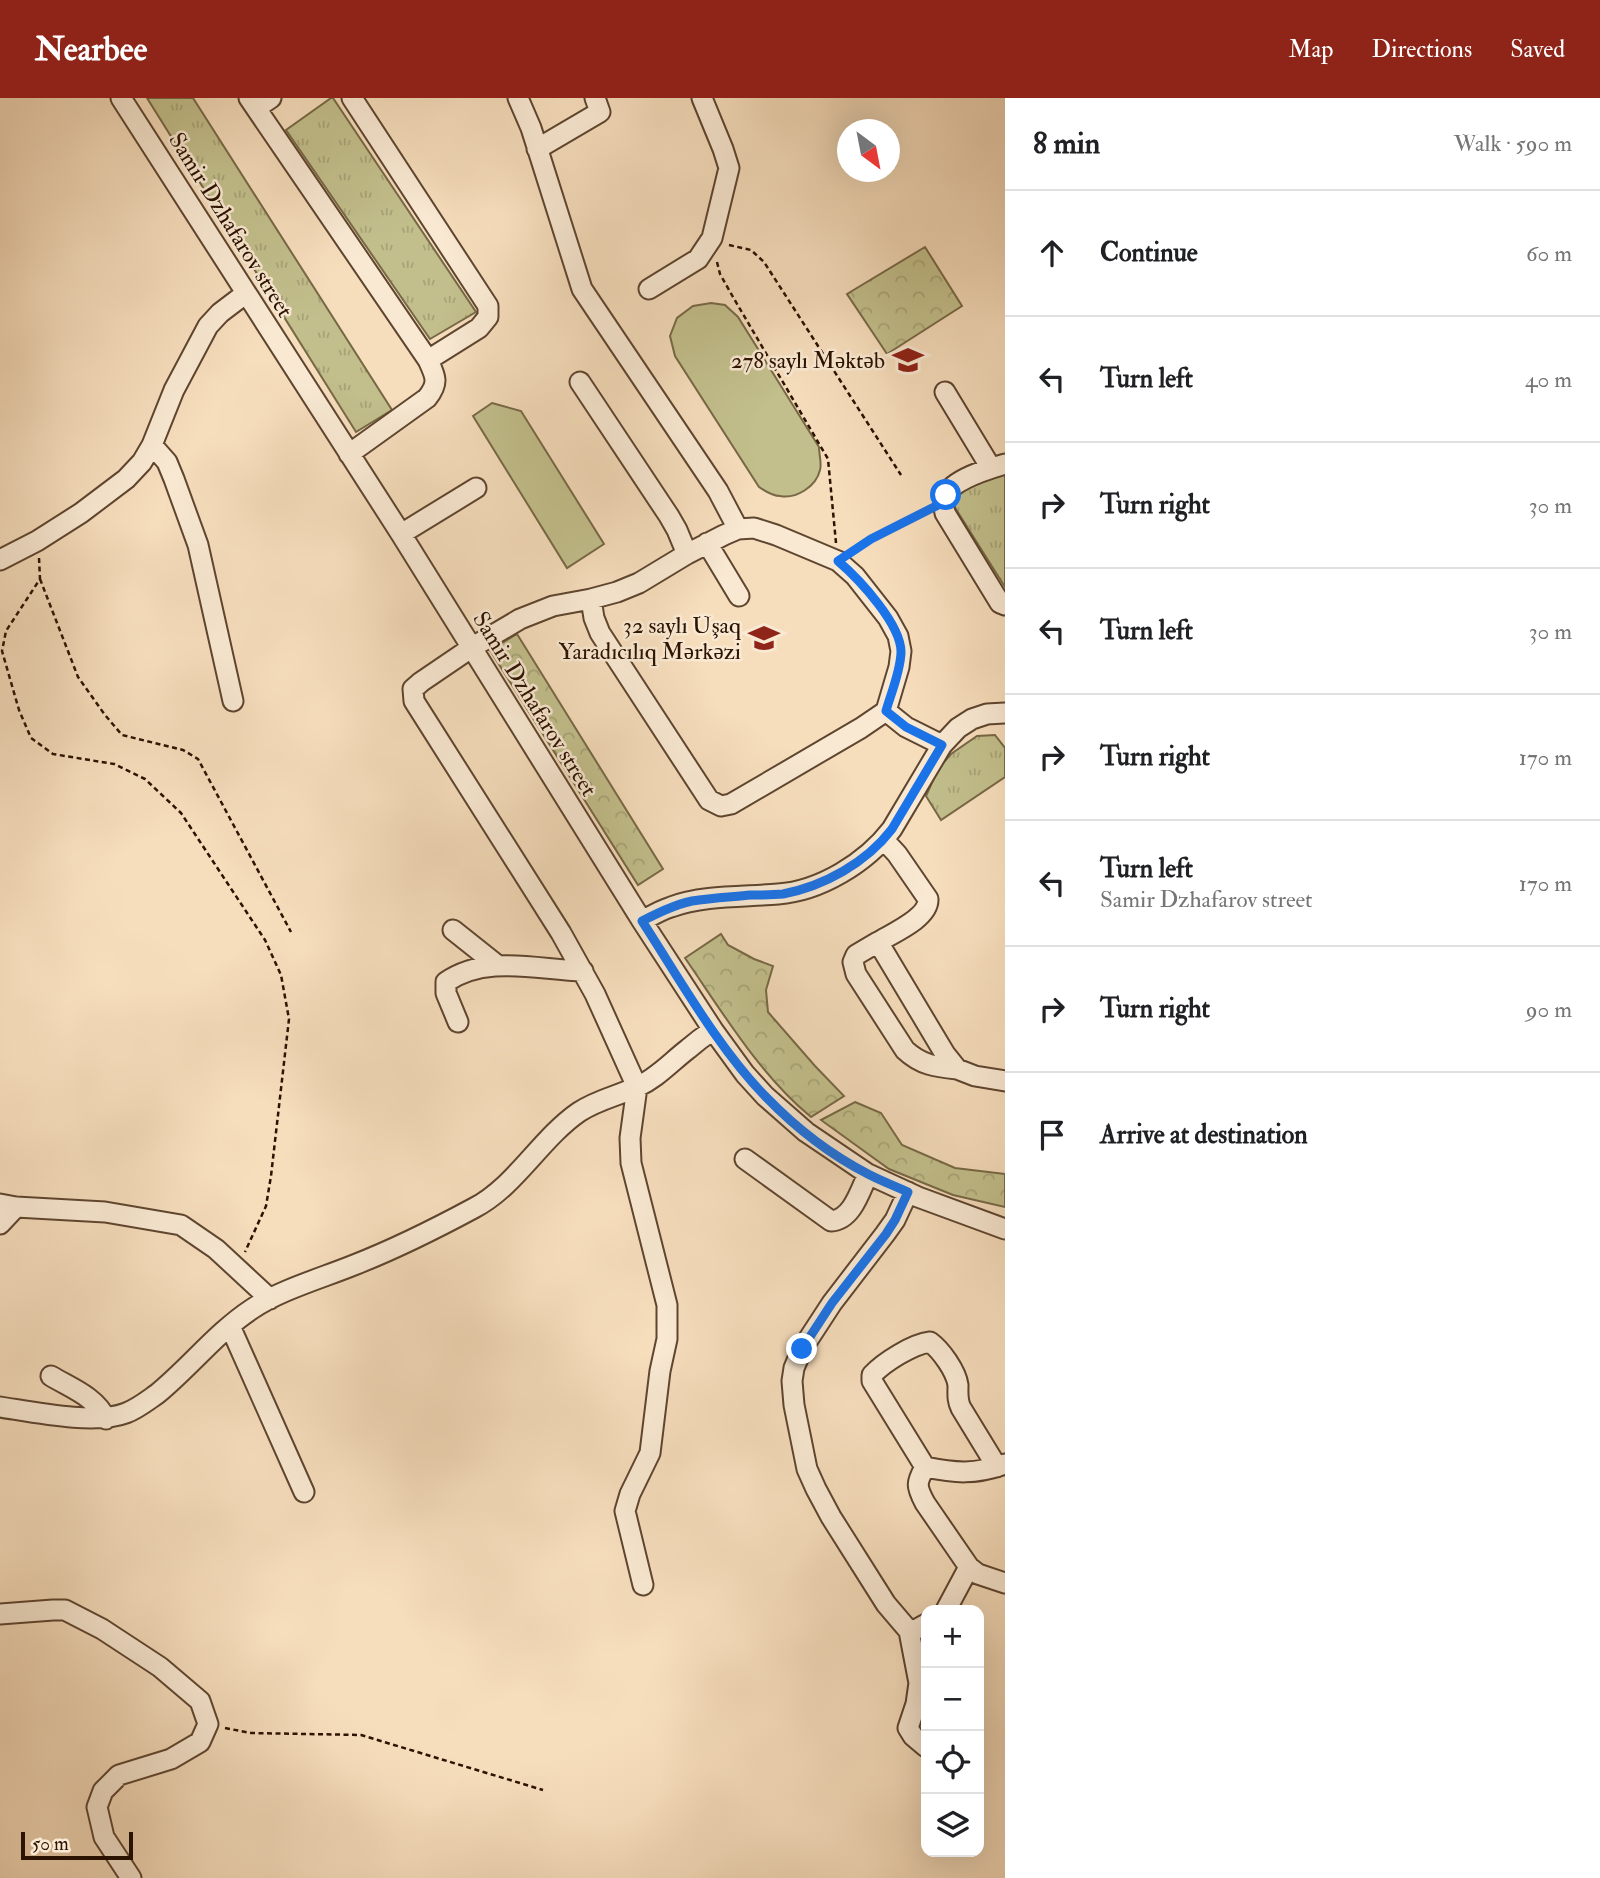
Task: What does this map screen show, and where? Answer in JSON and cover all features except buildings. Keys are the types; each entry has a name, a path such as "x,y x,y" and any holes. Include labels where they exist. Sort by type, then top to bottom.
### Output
{"street":[{"name":"Samir Dzhafarov street","path":"121,98 401,534 642,921 745,1074 784,1115 834,1153 868,1174 1005,1229"},
{"path":"352,98 488,306 488,317 479,328 428,360"},
{"path":"518,98 582,289 718,491 738,529"},
{"path":"537,149 600,112 595,98"},
{"path":"649,289 698,259 712,238 729,168 702,98"},
{"path":"259,101 428,360 436,377 434,389 427,398 348,454"},
{"path":"0,560 37,541 81,513 126,479 142,462 152,445 174,390 208,326 219,313 246,294"},
{"path":"580,382 669,516 687,554"},
{"path":"945,392 998,466 955,485 946,495 945,513 1000,603 1005,605"},
{"path":"152,445 167,462 198,545 233,701"},
{"path":"401,534 476,488"},
{"path":"591,599 600,633 709,800 720,806 731,804 886,711 901,651 898,636 888,618 855,576 838,561 776,535 754,528 738,529 707,543 639,583 591,599 553,606 520,619 471,648 413,689 414,701 583,971 637,1087 630,1138 631,1163 667,1305 667,1339 660,1371 650,1453 630,1494 625,1511 643,1585"},
{"path":"707,543 739,596"},
{"path":"886,711 906,727 942,745"},
{"path":"642,921 671,907 692,901 781,894 808,887 847,869 884,840 942,745 958,728 972,719 1005,713"},
{"path":"884,840 928,899 929,906 923,915 856,955 853,962 856,974 905,1050 914,1058 931,1066 957,1069 975,1076 1005,1081"},
{"path":"453,930 497,965"},
{"path":"878,942 945,1054 957,1069"},
{"path":"458,1022 446,993 446,982 455,975 497,965 583,971"},
{"path":"0,1407 48,1415 106,1419 144,1404 251,1309 364,1261 477,1207 502,1189 532,1155 580,1111 600,1100 637,1087 668,1067 713,1030"},
{"path":"745,1159 831,1221 840,1220 847,1215 868,1174"},
{"path":"908,1192 886,1234 832,1303 802,1349 792,1381 807,1469 816,1489 886,1604 917,1628 919,1683 908,1728 921,1743"},
{"path":"0,1224 8,1206 105,1212 181,1225 216,1249 270,1299"},
{"path":"230,1326 304,1492"},
{"path":"930,1342 954,1374 958,1383 957,1400 961,1408 1001,1465 981,1472 955,1473 925,1467 872,1381 872,1375 878,1368 920,1343 930,1342"},
{"path":"51,1376 93,1401 106,1419"},
{"path":"925,1467 917,1481 919,1492 970,1567 978,1574 1005,1583"},
{"path":"949,1605 970,1567"},
{"path":"0,1614 65,1611 102,1629 160,1667 201,1701 208,1724 200,1742 171,1759 120,1775 103,1791 97,1807 104,1837 131,1878"}],"path":[{"path":"712,238 722,244 751,250 764,262 901,475"},
{"path":"712,238 720,274 828,459 838,561 871,539 944,502"},
{"path":"37,541 40,579 78,677 104,715 122,735 183,750 198,758 291,932"},
{"path":"40,579 6,631 2,651 19,710 32,738 52,754 114,764 145,779 181,813 265,940 281,975 289,1019 267,1206 237,1268"},
{"path":"208,1724 251,1733 361,1735 543,1790"}],"green space":[{"path":"147,98 193,98 392,410 356,432"},
{"path":"331,98 476,312 430,339 286,130"},
{"path":"925,247 962,306 887,354 847,294"},
{"path":"711,303 725,305 738,317 819,447 821,465 818,476 799,494 777,496 759,487 675,356 670,336 677,318 693,306"},
{"path":"492,403 521,411 604,544 567,568 473,416"},
{"path":"1005,473 1005,587 952,503 971,482"},
{"path":"517,634 663,869 638,885 490,650"},
{"path":"995,735 1005,748 1005,777 941,820 926,796 938,769 951,754 977,736"},
{"path":"721,934 728,945 773,966 766,990 768,1012 844,1096 811,1117 758,1062 685,958"},
{"path":"855,1102 881,1113 902,1145 955,1168 1005,1174 1005,1207 953,1195 889,1169 821,1120"}],"place":[{"name":"278 saylı Məktəb","path":"908,360"},
{"name":"32 saylı Uşaq Yaradıcılıq Mərkəzi","path":"764,638"}],"route":[{"path":"802,1349 832,1303 886,1234 908,1192 868,1174 834,1153 784,1115 765,1096 713,1030 642,921 671,907 692,901 781,894 808,887 836,875 868,855 892,829 942,745 906,727 886,711 899,667 901,651 898,636 870,594 838,561 871,539 944,502 946,495"}]}
